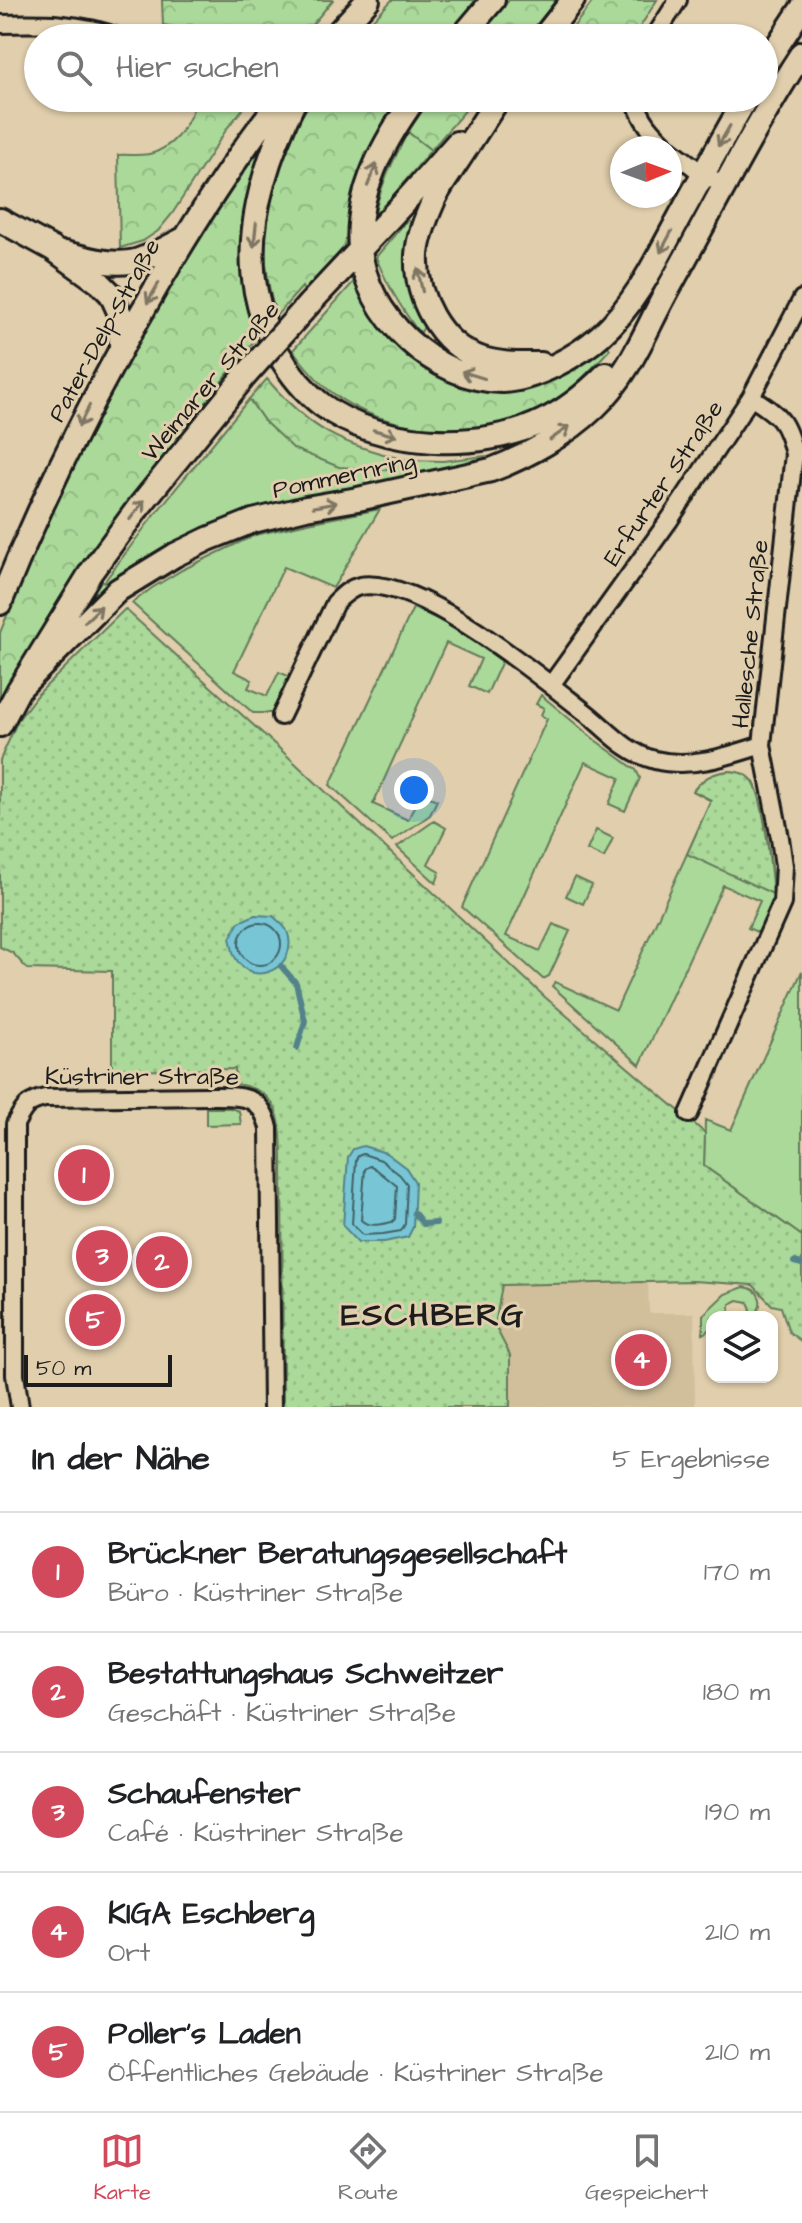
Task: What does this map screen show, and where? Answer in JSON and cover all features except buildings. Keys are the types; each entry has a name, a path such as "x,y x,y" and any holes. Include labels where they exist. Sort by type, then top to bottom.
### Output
{"street":[{"path":"346,24 368,0"},
{"path":"473,24 493,0"},
{"path":"554,24 573,0"},
{"path":"663,24 678,0"},
{"path":"778,45 802,8"},
{"path":"0,24 56,24"},
{"name":"Pommernring","path":"778,94 802,53"},
{"name":"Pater-Delp-Straße","path":"0,603 59,465 121,347 184,239 272,112"},
{"name":"Pommernring","path":"289,112 278,136 263,184 253,243 256,294 267,330 294,378 322,405 350,421 411,439 478,441 514,433 544,421 584,395 624,358 660,304"},
{"path":"405,112 372,171 361,212 360,251 373,291 393,325 423,352 442,365 483,379 501,381 519,379 558,363 578,353 602,334 624,309 659,255 738,112"},
{"name":"Weimarer Straße","path":"0,725 91,572 138,508 244,377 484,112"},
{"path":"488,112 434,198 420,238 417,275 432,316 458,346 476,357 491,361 558,363"},
{"path":"638,112 657,136"},
{"name":"Pommernring","path":"19,689 118,590 175,555 253,521 491,470 557,436 596,406 630,364 660,304 768,112"},
{"path":"682,157 725,186"},
{"path":"0,220 53,249 111,294 120,314 121,347"},
{"path":"53,249 104,262 131,262 184,239"},
{"name":"Erfurter Straße","path":"551,685 670,519 751,397 802,299"},
{"name":"Hallesche Straße","path":"689,1114 782,903 784,866 762,745 794,454 788,430 777,414 751,397"},
{"path":"281,716 335,603 359,586 385,587 459,619 512,655 628,748 655,760 697,763 762,745"},
{"name":"Küstriner Straße","path":"20,1407 15,1375 15,1124 24,1108 32,1101 45,1098 235,1096 253,1100 260,1106 269,1128 272,1407"}],"shaded area":[{"path":"648,1282 649,1313 694,1313 695,1407 510,1407 510,1355 495,1326 501,1285"}],"green space":[{"path":"162,0 333,0 313,24 163,24"},
{"path":"392,0 477,0 457,24 369,24"},
{"path":"509,0 556,0 537,24 489,24"},
{"path":"594,0 657,0 642,24 576,24"},
{"path":"192,112 240,112 158,231 143,241 120,248 118,155 147,154 164,148 182,130"},
{"path":"304,112 393,112 363,163 354,186 345,246 276,316 266,261 266,225 283,151"},
{"path":"422,112 464,112 431,150 408,132"},
{"path":"269,131 250,201 241,256 243,289 255,340 94,548 49,617 0,703 0,633 41,530 98,413 202,223"},
{"path":"408,132 431,150 374,219 383,185"},
{"path":"407,220 410,222 406,276 412,301 424,327 421,332 394,295 376,257"},
{"path":"358,277 402,349 438,376 480,389 520,389 551,380 576,367 606,344 610,349 560,397 518,420 463,430 433,429 376,416 330,391 293,350"},
{"path":"267,379 313,424 364,448 407,460 384,470 339,467 294,449 265,422 249,399"},
{"path":"249,399 265,422 383,470 407,460 443,461 485,456 486,459 249,509 170,543 138,562 97,594 93,590 100,579 104,582"},
{"path":"380,509 333,588 284,567 234,671 252,680 248,688 267,696 279,672 293,678 277,713 253,713 132,603 182,570 255,535"},
{"path":"413,608 474,637 502,661 487,694 469,686 481,659 446,643 373,804 408,820 420,793 437,800 430,815 392,841 330,785"},
{"path":"125,609 546,998 705,1133 704,1166 802,1236 802,1342 789,1332 781,1307 772,1305 753,1285 693,1281 502,1285 495,1326 510,1355 510,1407 283,1407 282,1145 276,1110 262,1093 236,1084 235,1069 112,1071 112,971 27,969 13,953 0,947 0,760 18,720 36,696"},
{"path":"541,695 636,770 640,778 625,811 609,804 620,778 585,762 506,936 540,951 553,924 570,931 549,976 543,979 462,907 547,719 541,715 544,708 536,704"},
{"path":"729,771 741,773 752,780 760,800 772,873 770,912 761,934 748,928 760,901 723,885 640,1065 552,986 555,982 616,1010 711,801 693,791 708,777"},
{"path":"729,771 747,776 756,788 766,834 773,894 687,854 711,800 693,791 708,777"},
{"path":"434,821 446,828 428,864 440,872 436,883 397,847"},
{"path":"596,830 613,838 604,858 587,850"},
{"path":"575,877 592,885 583,904 566,896"},
{"path":"802,971 802,1236 704,1166 705,1120 731,1130"},
{"path":"206,1108 239,1111 241,1124 206,1125"},
{"path":"750,1288 760,1298 759,1308 750,1311 748,1302 738,1300 730,1304 730,1311 707,1311 725,1294"},
{"path":"706,1312 706,1332 703,1334 703,1315"}],"water":[{"path":"255,915 273,916 286,929 290,943 281,963 263,973 243,967 234,955 230,938 239,922"},
{"path":"363,1146 386,1153 406,1168 415,1182 413,1227 408,1237 384,1242 358,1242 343,1226 348,1157 353,1149"}],"waterway":[{"path":"281,966 296,983 305,1021 297,1048"},
{"path":"414,1213 423,1224 436,1223"},
{"path":"794,1262 802,1264"}],"place":[{"name":"Brückner Beratungsgesellschaft","path":"84,1175"},
{"name":"Schaufenster","path":"102,1256"},
{"name":"Bestattungshaus Schweitzer","path":"162,1262"},
{"name":"Poller's Laden","path":"95,1320"},
{"name":"KIGA Eschberg","path":"641,1360"}],"district":[{"name":"ESCHBERG","path":"433,1314"}]}
